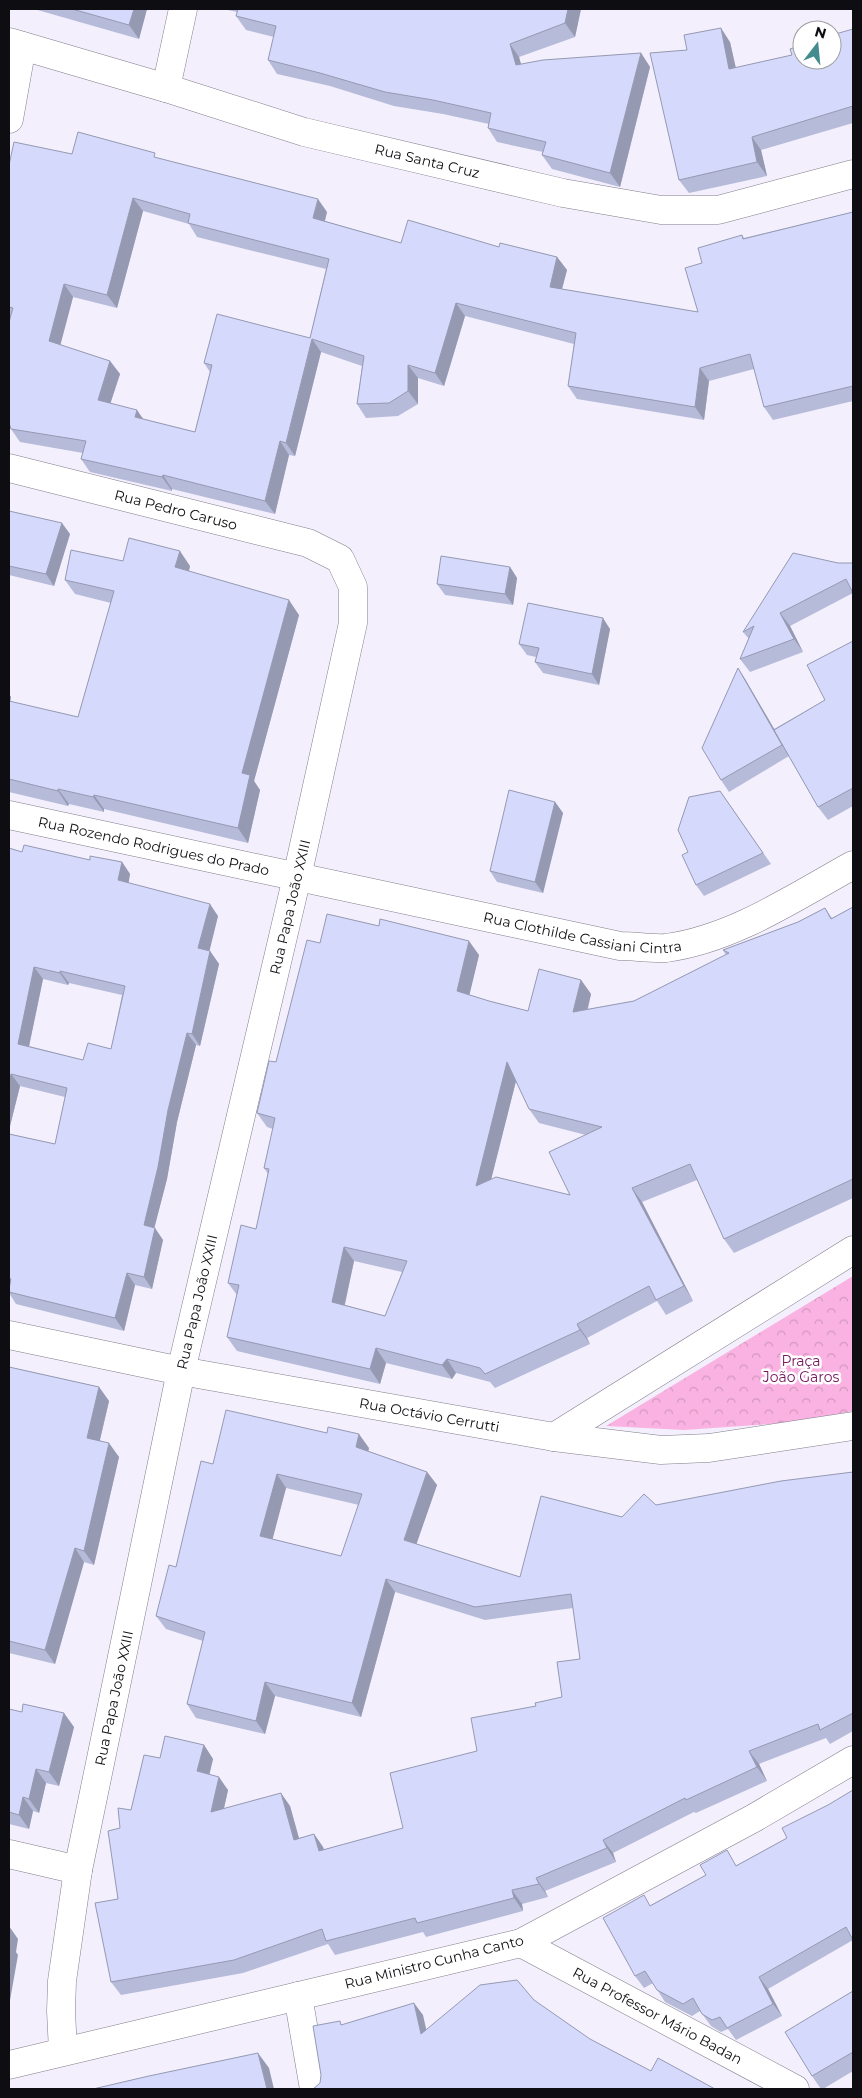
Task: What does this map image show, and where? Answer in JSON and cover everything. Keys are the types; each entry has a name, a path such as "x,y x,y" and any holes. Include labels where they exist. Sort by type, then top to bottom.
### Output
{"street":[{"path":"166,88 182,9"},
{"path":"9,119 15,44"},
{"name":"Rua Santa Cruz","path":"15,44 166,88 304,132 563,193 661,210 718,210 853,174"},
{"name":"Rua Pedro Caruso","path":"9,468 308,543 340,559"},
{"name":"Rua Papa João XXIII","path":"63,2051 62,1981 78,1870 181,1371 297,877 354,623 353,587 340,559"},
{"name":"Rua Rozendo Rodrigues do Prado","path":"9,815 297,877"},
{"name":"Rua Clothilde Cassiani Cintra","path":"297,877 620,946 665,948 702,939 754,919 853,865"},
{"path":"554,1437 853,1250"},
{"name":"Rua Octávio Cerrutti","path":"9,1335 181,1371 554,1437 661,1450 709,1448 853,1426"},
{"name":"Rua Ministro Cunha Canto","path":"9,2065 521,1943 754,1818 853,1760"},
{"path":"9,1854 78,1870"},
{"name":"Rua Professor Mário Badan","path":"521,1943 795,2089"},
{"path":"298,1996 314,2089"}],"green space":[{"name":"Praça João Garos","path":"853,1276 853,1411 799,1422 684,1430 606,1426"}],"building":[{"path":"72,9 134,9 129,25"},
{"path":"238,9 568,9 565,23 510,44 516,65 543,60 641,53 610,173 542,155 546,142 488,128 491,113 385,92 268,60 276,26 236,16"},
{"path":"721,28 729,69 792,55 792,70 842,70 842,32 853,29 853,106 752,137 757,162 679,180 650,53 687,50 684,35"},
{"path":"78,132 155,153 154,157 318,199 313,218 401,243 408,220 499,247 500,243 557,257 550,287 698,312 685,268 702,263 698,248 742,235 743,239 853,212 853,386 764,407 750,354 700,368 695,407 568,386 576,333 456,303 435,373 408,365 408,391 389,403 357,404 364,356 312,339 286,443 280,441 265,501 163,475 162,477 81,459 86,441 11,429 9,423 9,322 13,308 9,307 9,165 14,142 72,154","holes":["133,198 190,214 188,223 329,259 310,338 217,314 204,363 212,365 195,432 135,417 137,410 98,400 110,361 49,341 64,284 107,295"]},
{"path":"9,511 62,523 46,574 9,566"},
{"path":"129,538 180,551 175,567 289,600 242,773 250,775 238,828 94,795 93,797 58,789 58,791 9,779 9,701 78,717 114,591 65,580 71,550 123,561"},
{"path":"793,553 838,563 853,563 853,593 846,579 780,613 794,639 740,659 754,626 743,632"},
{"path":"441,556 510,567 505,594 437,584"},
{"path":"528,603 603,618 592,674 535,662 539,648 519,644"},
{"path":"853,641 853,788 818,807 774,730 825,700 807,665"},
{"path":"738,668 782,745 721,780 702,748"},
{"path":"509,790 555,802 535,882 490,871"},
{"path":"720,791 763,853 696,885 682,855 688,852 678,830 689,797"},
{"path":"24,845 90,860 90,856 122,862 118,880 210,904 198,948 210,951 192,1034 187,1033 168,1110 158,1167 144,1225 155,1228 144,1277 127,1273 115,1318 9,1292 11,1279 9,1278 9,1134 55,1144 67,1088 11,1074 9,1083 9,848 22,852","holes":["34,967 60,973 60,971 125,986 111,1049 88,1043 83,1060 18,1044"]},
{"path":"853,907 853,1179 724,1239 690,1164 632,1188 684,1286 656,1300 649,1286 577,1324 580,1330 485,1374 480,1368 447,1359 442,1365 376,1348 370,1369 227,1337 239,1285 228,1283 241,1225 256,1229 269,1169 264,1168 275,1118 257,1113 269,1061 276,1062 307,940 320,943 327,914 379,926 380,919 469,941 457,991 489,1001 528,1011 539,969 581,980 573,1012 634,1001 729,953 723,950 798,922 825,908 831,919","holes":["507,1062 529,1109 602,1127 549,1152 570,1195 496,1177 476,1186","344,1247 407,1261 385,1316 332,1302"]},
{"path":"9,1367 99,1387 87,1438 109,1443 84,1551 75,1548 45,1650 9,1641"},
{"path":"226,1410 327,1433 328,1427 359,1434 356,1447 427,1472 404,1540 520,1577 541,1496 622,1517 644,1494 656,1505 781,1481 853,1472 853,1713 820,1730 818,1724 749,1751 757,1767 686,1800 685,1798 603,1840 607,1848 536,1878 539,1884 512,1890 514,1898 417,1923 415,1918 326,1941 322,1929 234,1960 111,1982 95,1903 118,1899 108,1831 120,1828 118,1808 131,1810 144,1755 160,1758 165,1736 204,1745 197,1771 219,1777 211,1812 281,1793 294,1840 314,1834 319,1851 403,1828 390,1773 477,1751 471,1718 536,1706 535,1703 562,1697 557,1662 580,1659 571,1594 475,1607 386,1579 352,1703 265,1682 256,1721 187,1704 205,1632 156,1616 169,1565 176,1567 201,1461 213,1464","holes":["277,1474 362,1494 341,1556 260,1536"]},
{"path":"23,1704 64,1713 49,1772 36,1769 29,1799 23,1797 19,1815 9,1812 9,1709 22,1712"},
{"path":"853,1790 853,1940 846,1927 759,1977 773,2004 727,2028 720,2017 712,2020 702,2014 693,1998 683,2004 657,1990 645,1971 635,1976 603,1918 644,1895 650,1906 706,1875 700,1865 727,1850 736,1866 787,1838 782,1828"},
{"path":"517,1980 534,2000 590,2039 651,2071 658,2058 715,2089 313,2089 320,2083 321,2075 313,2026 340,2021 341,2025 414,2003 421,2034 480,1985"},
{"path":"853,1991 853,2052 812,2076 785,2032"},
{"path":"258,2053 267,2089 93,2089 149,2076"}]}
